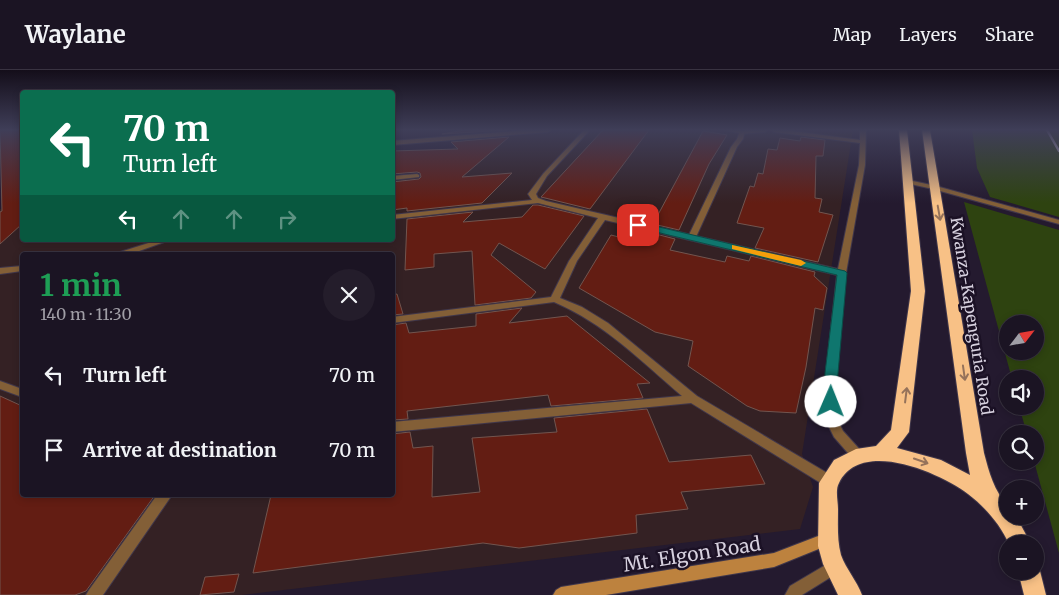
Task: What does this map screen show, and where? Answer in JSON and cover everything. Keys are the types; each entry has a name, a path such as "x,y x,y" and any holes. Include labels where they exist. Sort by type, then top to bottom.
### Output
{"highway":[{"path":"881,453 900,432 918,292 905,154"},
{"name":"Kwanza-Kapenguria Road","path":"929,154 975,453 980,475 994,505"},
{"path":"851,595 834,567 826,538 829,481 840,466 858,456 881,453 908,456 936,466 966,482 994,505 1016,535"},
{"path":"1031,580 1035,595"}],"street":[{"path":"539,201 532,194 545,175 564,154"},
{"path":"858,456 838,434 830,417 831,373 842,273 862,154"},
{"path":"908,182 934,187 1059,222"},
{"path":"395,217 539,201 842,273"},
{"path":"555,298 573,261 603,216"},
{"path":"129,252 160,242"},
{"path":"0,271 20,269"},
{"path":"395,320 555,298 579,308 605,325 693,399 829,481"},
{"path":"0,385 20,392"},
{"path":"395,428 693,399"},
{"path":"94,595 164,497"},
{"name":"Mt. Elgon Road","path":"561,595 774,560 826,538"},
{"path":"793,595 795,591 834,567"}],"lane":[{"path":"692,237 731,154"},
{"path":"395,178 417,176"}],"shaded area":[{"path":"446,154 849,154 802,454 813,487 800,529 242,595 0,595 0,209 8,207 6,195 20,192 20,242 395,242 395,179 424,176"}],"green space":[{"path":"975,154 1059,154 1059,217 990,197 977,168"},
{"path":"964,202 1059,230 1059,553 1044,498 1044,480 1039,480 1036,470 1044,470 1044,425 1024,425 1022,415 1044,415 1044,370 1010,370 1007,360 1044,360 1044,315 999,315 999,331"}],"building":[{"path":"1,154 20,154 20,226 0,244 0,212 2,211"},
{"path":"395,154 488,154 462,177 512,173 482,203 407,211 407,208 395,210 395,182 419,179 421,177 420,173 395,174"},
{"path":"580,154 631,154 590,209 541,197"},
{"path":"690,154 715,154 679,230 653,224"},
{"path":"767,154 823,154 816,156 815,198 822,199 819,212 833,215 818,262 755,248 764,228 737,223 750,186 754,187 758,173 763,174"},
{"path":"533,205 584,216 545,269 499,243 491,255 536,292 531,298 475,305 472,251 434,254 434,267 405,270 407,219 473,212 463,222 522,217"},
{"path":"648,232 675,239 670,250 725,262 727,256 749,261 751,256 815,272 814,276 827,288 823,310 815,308 806,367 796,413 760,411 747,406 688,366 693,341 655,332 579,288 611,235 642,243"},
{"path":"395,294 397,294 403,314 395,315"},
{"path":"522,308 509,323 567,316 650,383 637,384 643,398 551,406 548,395 407,411 408,419 395,420 395,325 406,323 409,333 476,326 476,314"},
{"path":"0,396 20,405 20,497 154,497 86,591 75,595 0,595"},
{"path":"647,409 669,462 751,455 765,484 681,492 688,509 636,515 637,533 519,548 483,543 253,573 271,497 395,497 395,434 410,432 413,448 433,446 432,497 480,492 472,438 557,432 554,418"},
{"path":"239,574 234,592 200,595 205,577"}],"slow traffic":[{"path":"735,247 801,263"}],"route":[{"path":"638,225 842,273 831,373 831,402"}]}
